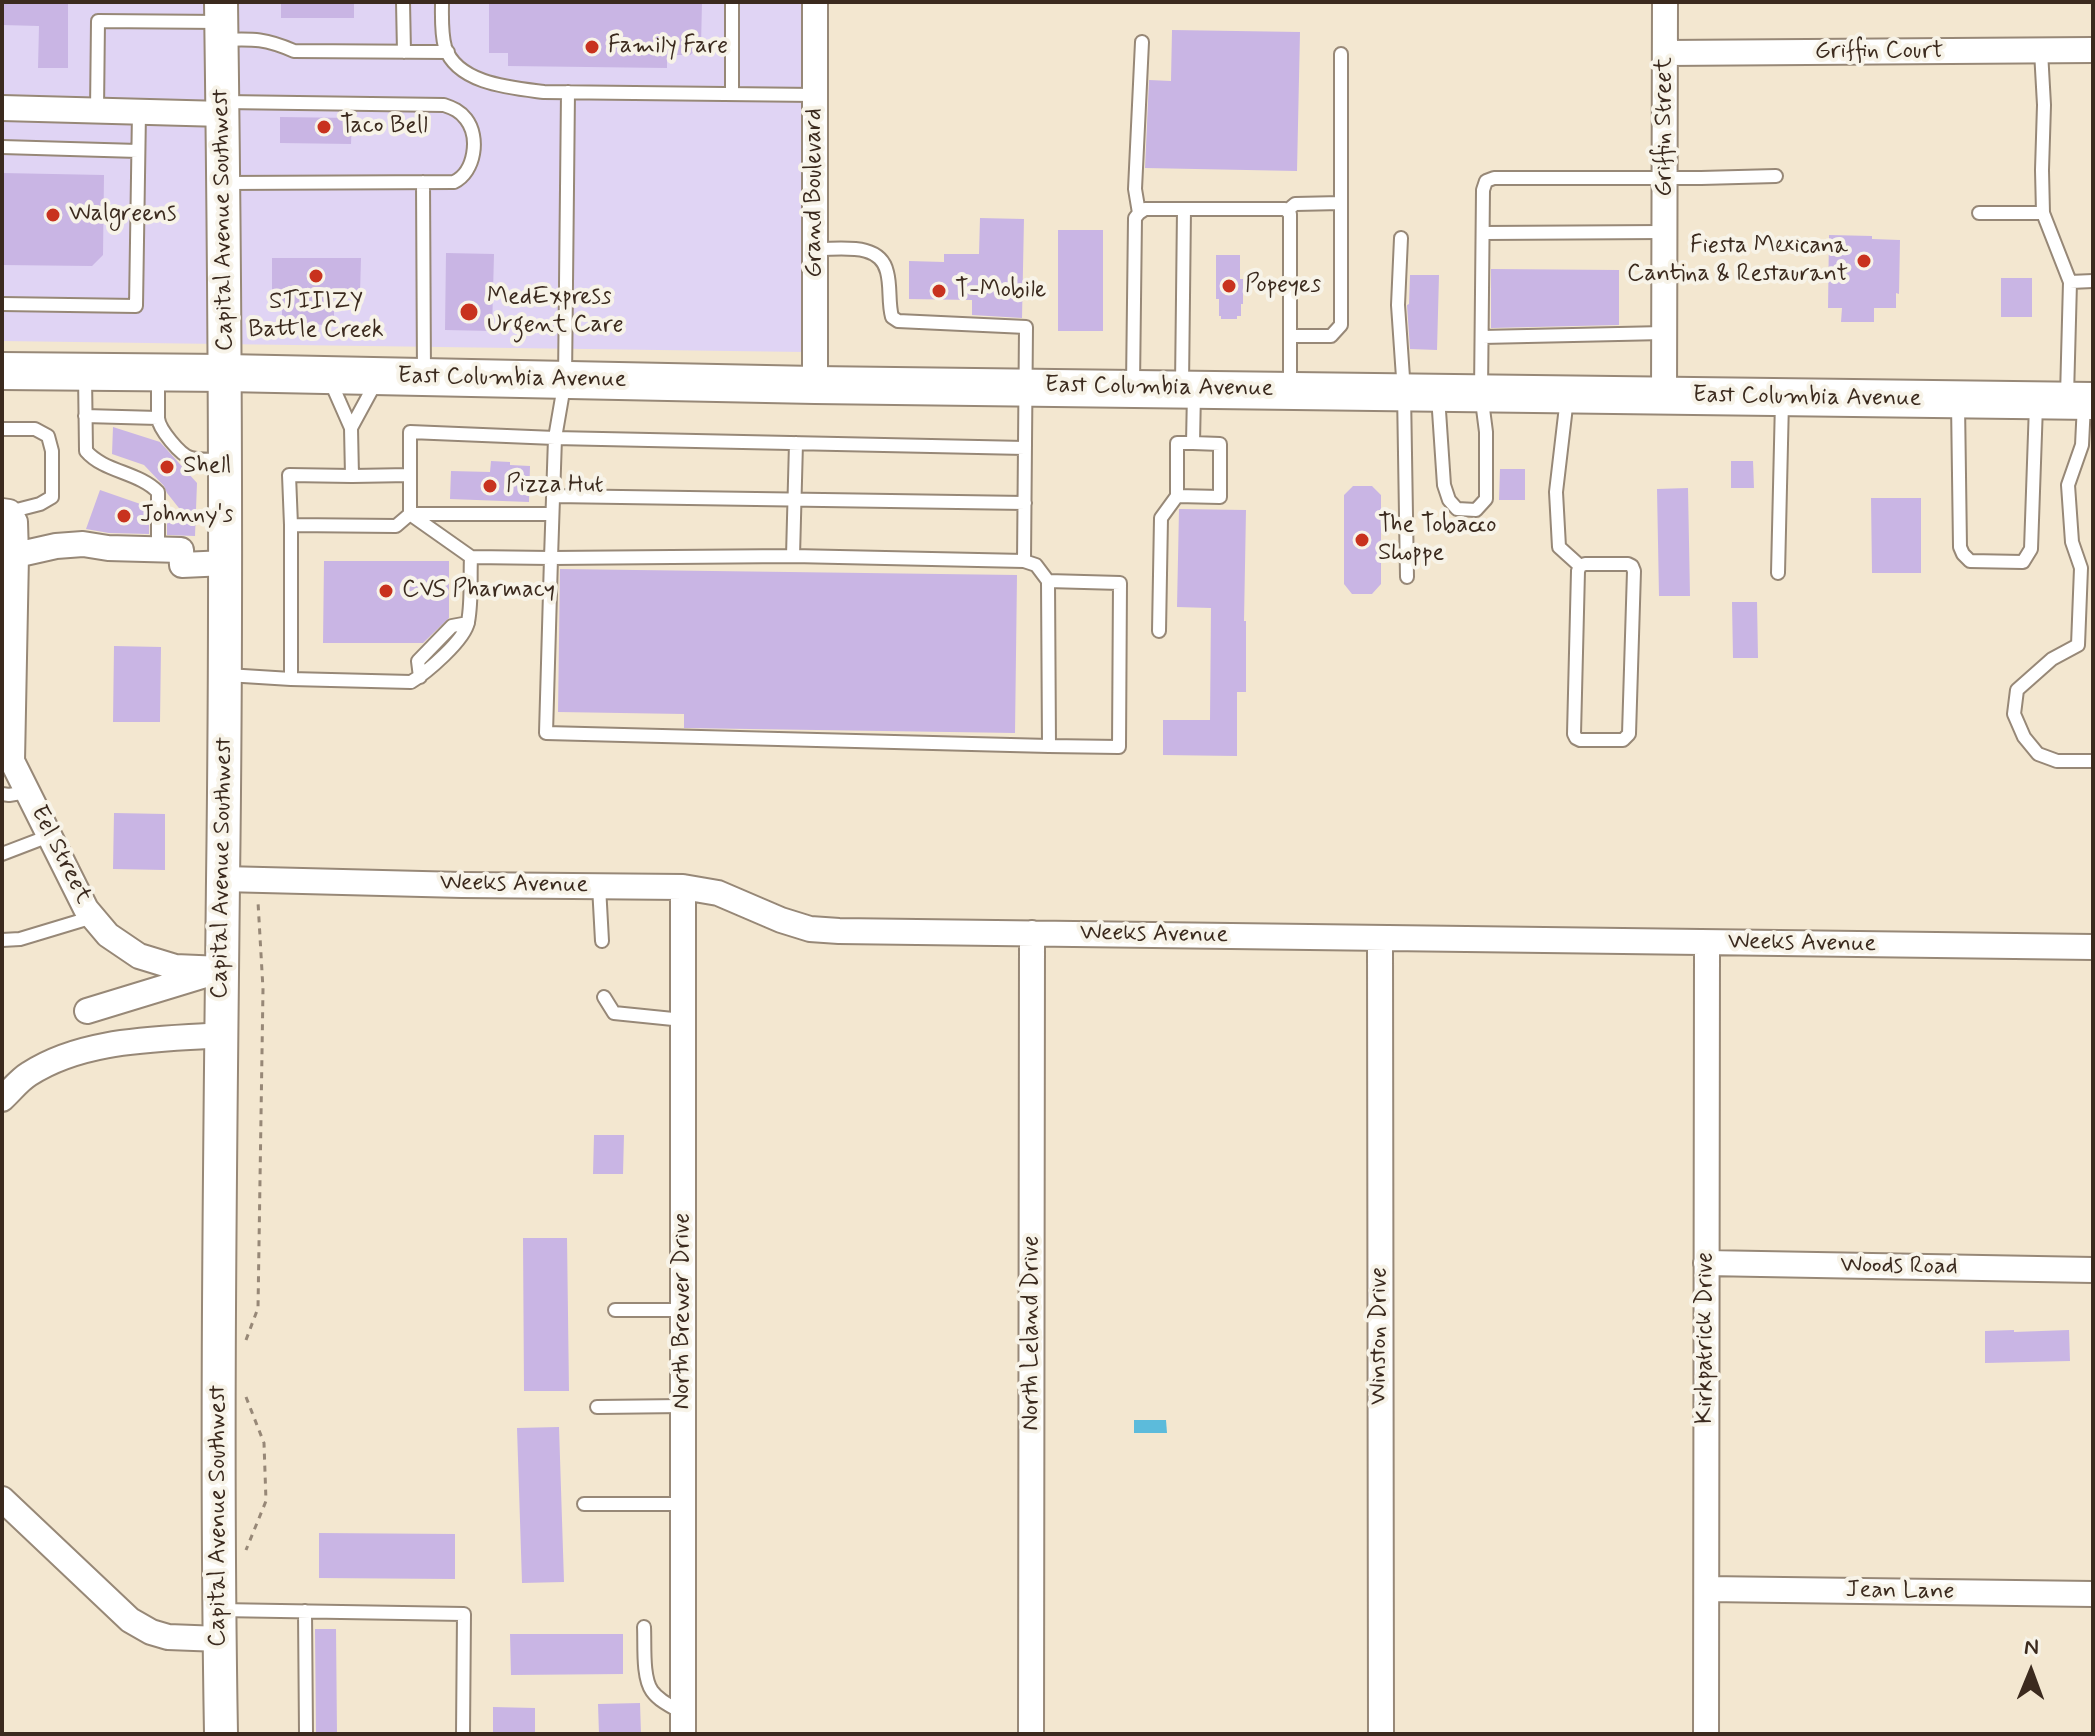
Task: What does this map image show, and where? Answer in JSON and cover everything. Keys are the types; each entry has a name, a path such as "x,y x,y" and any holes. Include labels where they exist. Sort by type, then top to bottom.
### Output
{"main road":[{"name":"Capital Avenue Southwest","path":"221,1734 218,1334 226,563 222,21"},
{"name":"East Columbia Avenue","path":"2,371 2070,401"}],"street":[{"name":"Grand Boulevard","path":"815,2 815,385"},
{"name":"Griffin Street","path":"1664,397 1665,2"},
{"name":"Griffin Court","path":"1665,53 2093,50"},
{"path":"2,108 139,112 223,108"},
{"name":"Eel Street","path":"5,511 15,522 16,555 7,758 86,909 108,935 139,956 175,967 222,969"},
{"path":"16,555 56,546 83,544 108,548 181,550 182,565 226,563"},
{"name":"Weeks Avenue","path":"223,879 683,887 718,893 810,929 839,931 2093,947"},
{"name":"North Brewer Drive","path":"683,887 683,1724"},
{"name":"North Leland Drive","path":"1031,1734 1032,933"},
{"name":"Winston Drive","path":"1380,939 1381,1734"},
{"name":"Kirkpatrick Drive","path":"1706,1734 1707,943"},
{"path":"87,1011 222,969"},
{"path":"2,1099 28,1075 76,1052 134,1042 221,1035"},
{"name":"Woods Road","path":"1706,1263 2093,1270"},
{"path":"2,1499 130,1620 168,1637 220,1624"},
{"name":"Jean Lane","path":"1707,1589 2093,1594"}],"lane":[{"path":"403,2 404,52"},
{"path":"442,2 445,45 452,61 469,74 505,88 568,92 815,95"},
{"path":"732,2 732,94"},
{"path":"97,110 98,21 222,21 294,51 448,52"},
{"path":"1139,213 1135,189 1142,42"},
{"path":"1958,400 1960,547 1970,561 2023,562 2031,549 2070,401 2070,282 2043,213 2041,51"},
{"path":"1290,336 1331,336 1341,325 1341,54"},
{"path":"568,92 565,380 555,438 546,733 1119,747 1120,583 1048,581"},
{"path":"223,108 444,105 465,117 472,128 473,143 469,169 454,182 224,183"},
{"path":"2,304 136,306 139,112"},
{"path":"2,147 138,151"},
{"path":"1401,238 1398,305 1444,485 1449,500 1457,509 1476,510 1486,499 1486,432 1481,393 1483,190 1486,181 1494,178 1776,176"},
{"path":"423,182 424,377"},
{"path":"1133,388 1135,218 1139,213 1145,209 1288,210 1295,204 1341,203"},
{"path":"1184,209 1188,389 1193,443"},
{"path":"1288,210 1290,390"},
{"path":"1979,213 2043,213"},
{"path":"1483,233 1664,232"},
{"path":"815,249 870,250 879,257 887,270 892,317 898,321 1026,327 1024,561"},
{"path":"2070,282 2093,281"},
{"path":"1482,337 1664,333"},
{"path":"85,372 86,451 92,458 143,481 158,492 158,550"},
{"path":"158,373 159,427 183,454 191,458 226,460"},
{"path":"327,375 351,428 352,476"},
{"path":"351,428 379,376"},
{"path":"1407,577 1421,392"},
{"path":"1567,395 1556,492 1559,547 1580,566"},
{"path":"1778,573 1782,398"},
{"path":"2070,401 2082,445 2068,485 2072,542 2081,568 2078,645 2052,659 2017,690 2014,714 2024,737 2038,754 2057,761 2093,761"},
{"path":"85,416 158,418"},
{"path":"2,429 35,429 48,436 52,451 52,497 40,504 5,511"},
{"path":"410,514 410,432 1025,448"},
{"path":"793,556 796,443"},
{"path":"1159,631 1161,518 1177,496 1177,443 1220,444 1220,497 1177,496"},
{"path":"291,679 289,475 410,475"},
{"path":"554,496 1025,503"},
{"path":"291,525 396,526 410,514 552,514"},
{"path":"410,514 471,557 793,556 1024,561 1036,565 1048,581 1049,746"},
{"path":"225,675 411,682 448,652 468,623 471,557"},
{"path":"1628,564 1634,571 1629,734 1623,740 1580,740 1574,734 1580,566 1628,564"},
{"path":"2,794 27,792"},
{"path":"2,854 49,836"},
{"path":"599,886 602,941"},
{"path":"2,940 20,939 93,917"},
{"path":"604,997 614,1013 683,1020"},
{"path":"615,1310 683,1310"},
{"path":"597,1407 683,1406"},
{"path":"584,1504 683,1504"},
{"path":"220,1624 305,1611 464,1614 463,1734"},
{"path":"305,1611 306,1734"},
{"path":"644,1627 647,1681 652,1691 683,1724"}],"path":[{"path":"244,1345 258,1308 263,989 258,898"},
{"path":"245,1395 264,1443 266,1501 255,1528"}],"shaded area":[{"path":"2,2 803,2 804,352 2,341"}],"water":[{"path":"1134,1420 1166,1420 1167,1433 1134,1433"}],"building":[{"path":"2,2 68,2 68,68 38,68 39,26 2,25"},
{"path":"281,2 354,2 354,18 281,18"},
{"path":"489,2 702,2 701,46 690,55 667,55 667,68 508,66 508,53 489,53"},
{"path":"1172,30 1300,32 1297,171 1145,168 1149,80 1171,81"},
{"name":"Taco Bell","path":"280,117 352,118 351,144 280,143"},
{"name":"Walgreens","path":"2,173 104,175 103,255 92,266 2,265"},
{"path":"980,218 1024,219 1022,318 972,315 972,300 909,299 909,261 944,262 944,254 979,254"},
{"path":"1058,230 1103,230 1103,331 1058,331"},
{"name":"Fiesta Mexicana Cantina & Restaurant","path":"1829,235 1900,240 1896,308 1874,308 1874,322 1841,322 1842,308 1828,308"},
{"path":"446,253 494,254 492,331 445,330"},
{"name":"Popeyes","path":"1216,255 1240,255 1243,304 1241,316 1237,319 1221,319 1219,316"},
{"name":"STIIIZY Battle Creek","path":"272,258 361,258 360,294 334,294 334,325 292,324 282,316 282,294 272,293"},
{"path":"1491,269 1619,270 1619,325 1491,328"},
{"path":"1410,275 1439,275 1437,350 1410,349 1407,305"},
{"path":"2001,278 2032,278 2032,317 2001,317"},
{"path":"113,427 160,442 197,483 195,536 167,535 167,513 190,522 144,465 112,454"},
{"name":"Pizza Hut","path":"491,461 530,466 529,502 450,499 451,471 490,472"},
{"path":"1731,461 1753,461 1754,488 1731,488"},
{"path":"1500,469 1525,469 1525,500 1499,500"},
{"name":"The Tobacco Shoppe","path":"1353,486 1372,486 1381,495 1381,584 1372,594 1352,594 1344,584 1344,495"},
{"path":"1688,488 1690,596 1659,596 1657,489"},
{"path":"100,490 149,507 149,534 86,529"},
{"path":"1871,498 1921,498 1921,573 1872,573"},
{"path":"1179,509 1246,510 1246,692 1237,692 1237,756 1163,755 1163,720 1210,720 1211,608 1177,607"},
{"name":"CVS Pharmacy","path":"324,561 449,561 449,618 423,643 323,643"},
{"path":"560,569 1017,575 1015,733 684,728 684,714 558,712"},
{"path":"1732,602 1757,602 1758,658 1733,658"},
{"path":"114,646 161,647 160,722 113,722"},
{"path":"114,813 165,814 165,870 113,869"},
{"path":"594,1135 624,1135 623,1174 593,1174"},
{"path":"523,1238 567,1238 569,1391 524,1391"},
{"path":"2069,1330 2070,1361 1985,1363 1985,1331"},
{"path":"559,1427 564,1582 522,1583 517,1428"},
{"path":"319,1533 455,1534 455,1579 319,1578"},
{"path":"315,1629 336,1629 337,1734 316,1734"},
{"path":"510,1634 623,1634 623,1674 511,1675"},
{"path":"640,1703 641,1734 599,1734 598,1704"},
{"path":"493,1707 535,1708 535,1734 493,1734"}],"place":[{"name":"Family Fare","path":"592,47"},
{"name":"Taco Bell","path":"324,127"},
{"name":"Walgreens","path":"53,215"},
{"name":"Fiesta Mexicana Cantina & Restaurant","path":"1864,261"},
{"name":"STIIIZY Battle Creek","path":"316,276"},
{"name":"Popeyes","path":"1229,286"},
{"name":"T-Mobile","path":"939,291"},
{"name":"MedExpress Urgent Care","path":"469,312"},
{"name":"Shell","path":"167,467"},
{"name":"Pizza Hut","path":"490,486"},
{"name":"Johnny's","path":"124,516"},
{"name":"The Tobacco Shoppe","path":"1362,540"},
{"name":"CVS Pharmacy","path":"386,591"}]}
